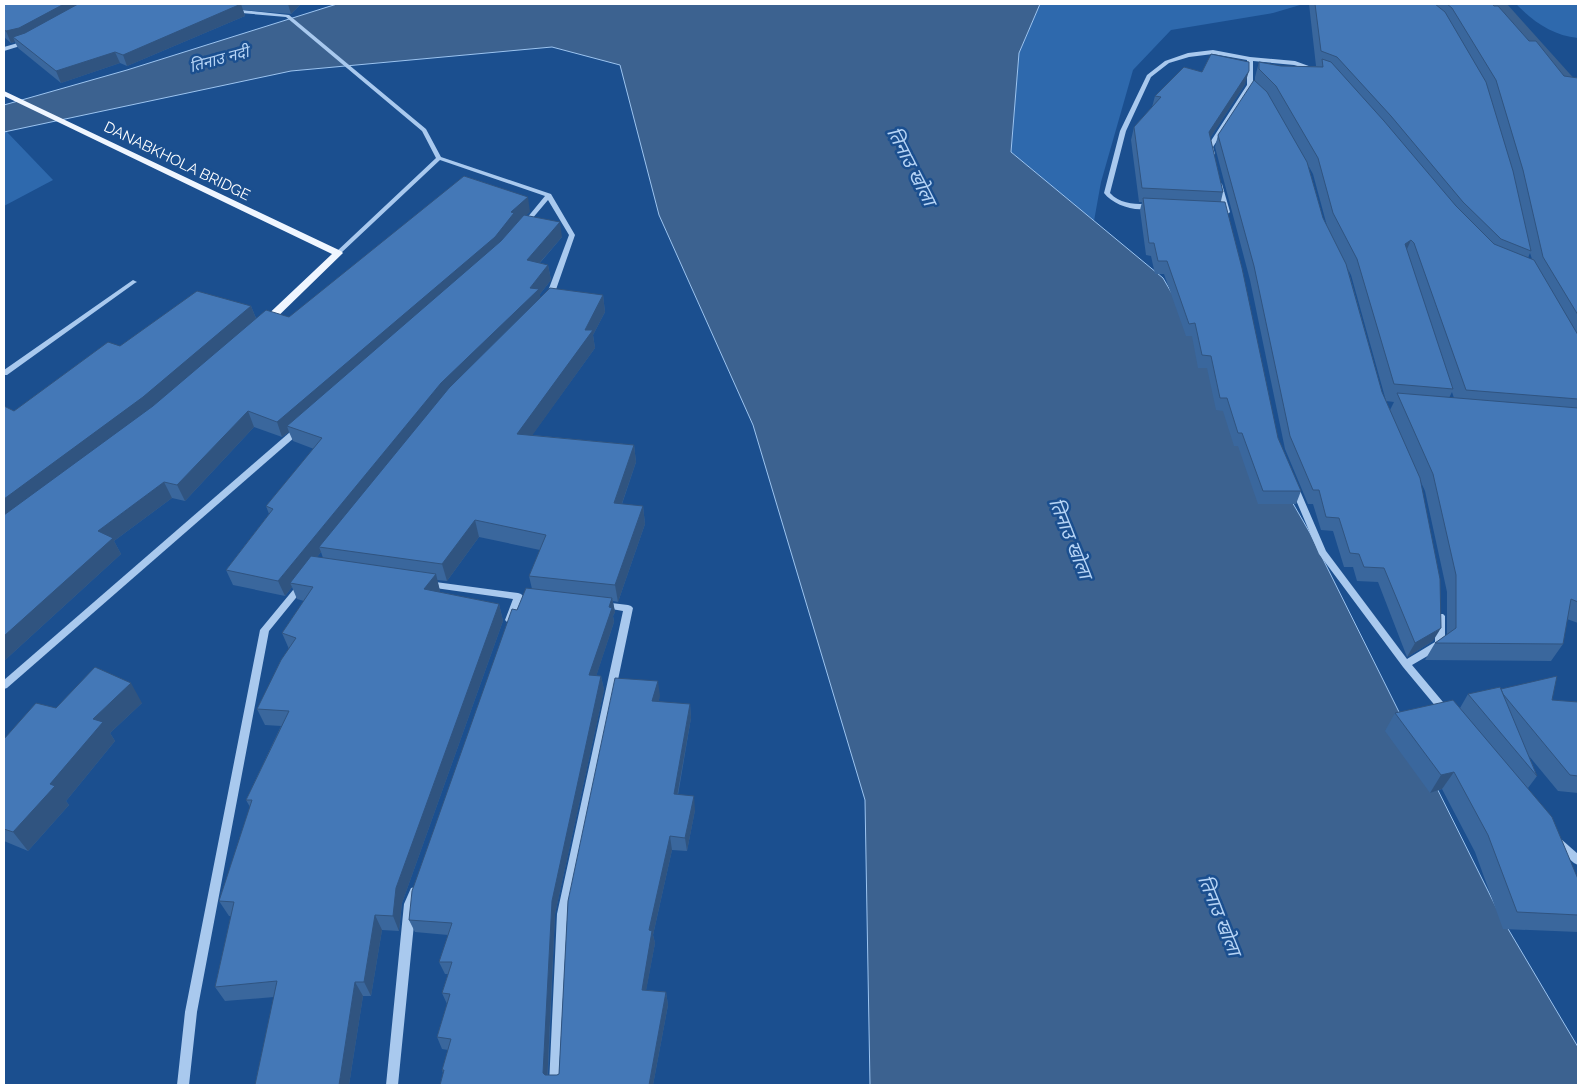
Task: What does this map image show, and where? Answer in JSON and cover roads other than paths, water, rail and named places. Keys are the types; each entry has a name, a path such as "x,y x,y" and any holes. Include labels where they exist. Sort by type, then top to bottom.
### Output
{"main road":[{"name":"DANABKHOLA BRIDGE","path":"4,93 338,253"},
{"path":"252,334 338,253"}],"street":[{"path":"221,11 287,16 424,130 439,158 549,195 572,235 547,305"},
{"path":"4,49 35,38"},
{"path":"1162,207 1125,205 1114,201 1107,193 1123,130 1149,76 1167,62 1188,55 1213,52 1250,59 1295,63 1320,71"},
{"path":"1224,213 1210,147 1253,88 1250,59"},
{"path":"338,253 439,158"},
{"path":"519,232 549,195"},
{"path":"4,373 134,282"},
{"path":"4,685 305,424"},
{"path":"1290,476 1322,552 1406,664 1450,718"},
{"path":"183,1085 191,1012 265,630 309,576"},
{"path":"422,583 523,596 505,633"},
{"path":"555,1085 563,914 628,608 591,604"},
{"path":"1406,664 1440,644 1440,609"},
{"path":"1551,836 1578,860"},
{"path":"392,1085 410,904 417,885"}],"water":[{"path":"337,4 1040,4 1019,53 1011,152 1163,278 1310,533 1501,917 1578,1047 1578,1085 870,1085 865,800 753,425 659,215 620,65 552,47 291,71 4,132 4,105 127,70"}],"waterway":[{"path":"1492,4 1578,101"}],"water label":[{"name":"तिनाउ नदी","path":"219,59"},
{"name":"तिनाउ खोला","path":"912,166"},
{"name":"तिनाउ खोला","path":"1071,538"},
{"name":"तिनाउ खोला","path":"1220,915"}]}
